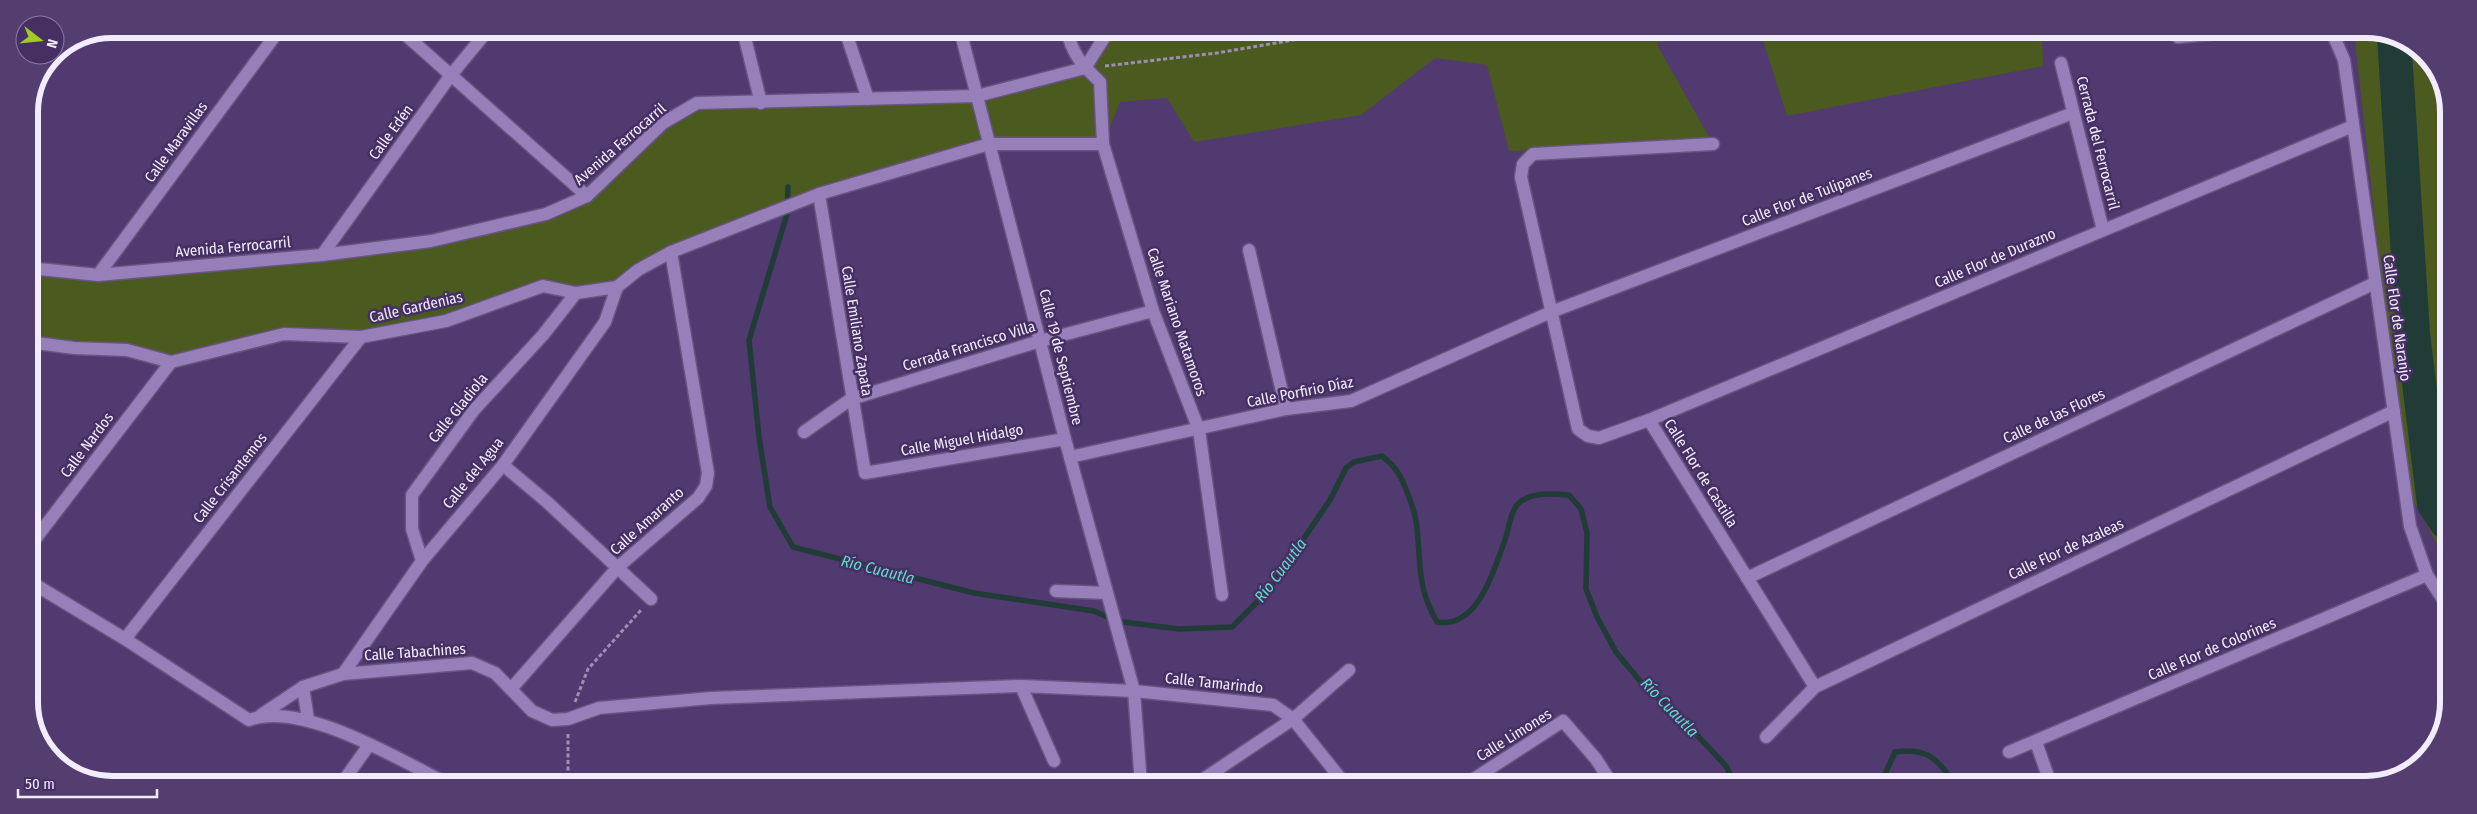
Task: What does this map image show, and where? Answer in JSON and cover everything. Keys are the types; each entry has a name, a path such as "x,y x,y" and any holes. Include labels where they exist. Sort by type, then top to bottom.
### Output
{"street":[{"name":"Calle Maravillas","path":"98,275 273,38"},
{"path":"409,38 587,196"},
{"name":"Calle Edén","path":"322,255 451,75 482,38"},
{"path":"745,38 761,103"},
{"path":"849,38 868,99"},
{"name":"Calle 19 de Septiembre","path":"962,38 1065,439 1134,691 1139,776"},
{"name":"Calle Mariano Matamoros","path":"1069,38 1071,48 1085,68 1100,82 1103,144 1153,311 1198,430 1222,595"},
{"path":"1085,68 1104,38"},
{"name":"Calle Flor de Naranjo","path":"2335,38 2344,60 2410,526 2427,574 2440,594"},
{"name":"Cerrada del Ferrocarril","path":"2061,63 2103,230"},
{"name":"Avenida Ferrocarril","path":"38,269 98,275 322,255 431,241 546,214 587,196 663,123 696,103 761,103 977,96 1085,68"},
{"name":"Calle Flor de Tulipanes","path":"1551,312 2073,113"},
{"name":"Calle Flor de Durazno","path":"1649,420 2353,126"},
{"path":"617,287 638,270 671,252 819,194 989,144 1103,144"},
{"name":"Calle Flor de Castilla","path":"1713,144 1533,154 1523,164 1521,177 1578,429 1588,436 1599,438 1649,420 1814,687"},
{"name":"Calle Emiliano Zapata","path":"819,194 865,473"},
{"path":"1249,250 1286,409"},
{"name":"Calle Amaranto","path":"511,690 618,568 698,498 706,486 708,473 671,252"},
{"name":"Calle de las Flores","path":"1747,578 2375,283"},
{"name":"Calle Gardenias","path":"38,345 127,350 171,362 284,334 361,337 446,320 543,286 576,293 617,287"},
{"name":"Calle del Agua","path":"344,674 422,560 503,466 605,322 617,287"},
{"name":"Calle Gladiola","path":"422,560 412,530 412,495 474,410 543,335 576,293"},
{"name":"Cerrada Francisco Villa","path":"804,432 852,399 1040,341 1153,311"},
{"name":"Calle Porfirio Díaz","path":"1070,457 1286,409 1351,401 1551,312"},
{"name":"Calle Crisantemos","path":"125,639 361,337"},
{"name":"Calle Nardos","path":"38,536 171,362"},
{"name":"Calle Flor de Azaleas","path":"1766,737 1814,687 2394,411"},
{"name":"Calle Miguel Hidalgo","path":"865,473 1065,439"},
{"path":"503,466 547,502 651,599"},
{"name":"Calle Flor de Colorines","path":"2009,752 2427,574"},
{"path":"38,586 125,639 249,720 261,715 308,719 369,745 432,776"},
{"path":"1056,591 1107,593"},
{"name":"Calle Tabachines","path":"261,715 303,687 344,674 472,663 495,673 532,711 552,720 568,719"},
{"path":"1208,776 1293,719 1349,670"},
{"path":"1021,686 1054,761"},
{"name":"Calle Tamarindo","path":"568,719 599,708 711,698 1021,686 1134,691 1272,705 1293,719 1339,776"},
{"path":"303,687 308,719"},
{"name":"Calle Limones","path":"1478,776 1563,721 1596,759 1607,776"},
{"path":"2036,742 2048,776"},
{"path":"347,776 369,745"}],"path":[{"path":"1085,68 1217,53 1305,38"},
{"path":"568,776 568,719 588,669 651,599"}],"green space":[{"path":"1104,38 1686,38 1656,43 1713,144 1509,151 1487,65 1435,58 1361,115 1194,142 1167,98 1120,102 1103,144 989,144 819,194 671,252 617,287 576,293 543,286 446,321 361,337 284,334 171,362 38,343 38,269 98,275 431,241 587,196 663,123 697,103 977,96 1085,68"},
{"path":"1762,38 2042,38 2043,66 1787,116"},
{"path":"2355,38 2385,40 2407,50 2424,66 2432,79 2438,97 2440,549 2404,483"}],"waterway":[{"path":"2394,44 2413,334 2434,504 2440,513"},
{"name":"Río Cuautla","path":"788,187 787,214 749,340 759,437 770,507 793,547 974,593 1094,611 1116,621 1179,629 1232,627 1268,591 1330,500 1346,468 1354,462 1382,456 1393,466 1399,475 1412,507 1417,528 1421,576 1426,598 1437,622 1452,622 1464,616 1483,593 1496,564 1511,516 1517,505 1528,497 1535,495 1569,495 1581,509 1587,533 1586,589 1597,617 1616,652 1640,681 1680,717 1726,766 1731,776"},
{"name":"Río Cuautla","path":"1884,776 1895,752 1906,751 1915,751 1931,757 1949,776"}]}
